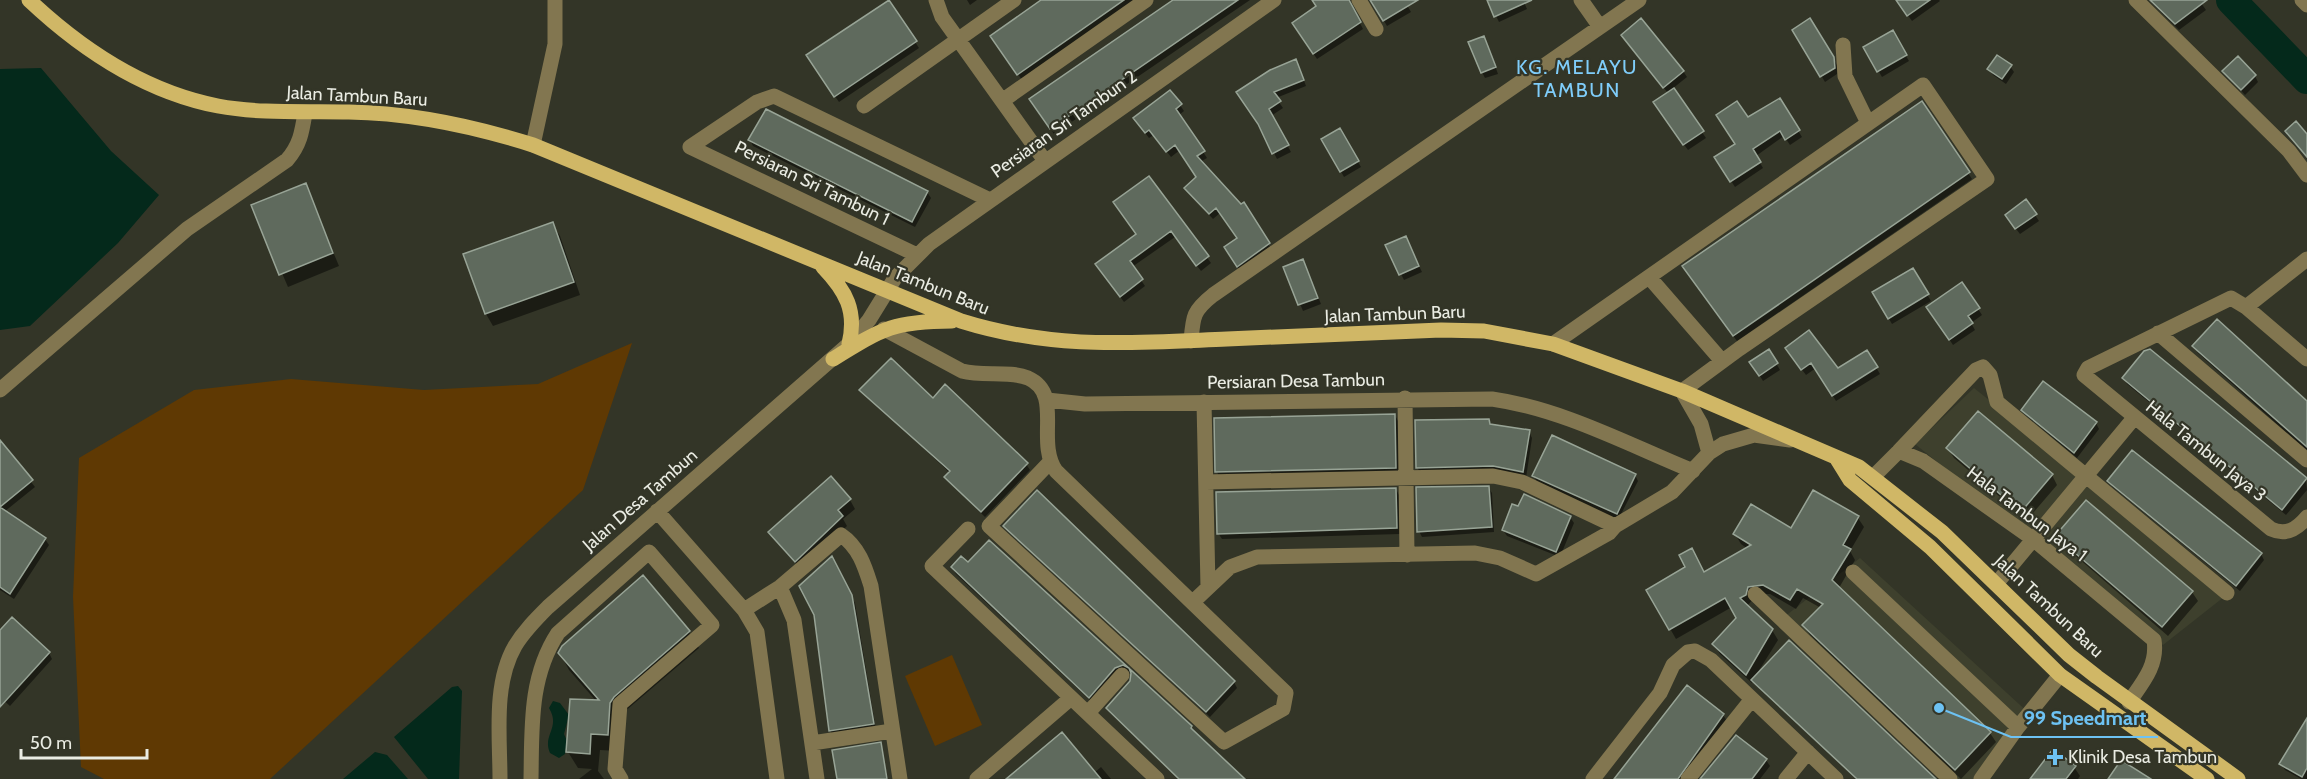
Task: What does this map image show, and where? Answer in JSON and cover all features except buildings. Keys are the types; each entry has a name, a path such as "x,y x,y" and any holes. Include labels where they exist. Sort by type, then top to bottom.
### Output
{"main road":[{"name":"Jalan Tambun Baru","path":"29,0 82,45 112,64 157,86 218,106 305,113 350,112 428,118 533,145 961,321 999,333 1060,342 1191,341 1441,330 1484,331 1553,344 1682,392 1860,467 1942,532 2097,678 2238,779"},
{"path":"818,262 842,287 848,297 852,321 849,344"},
{"path":"833,359 884,329 903,322 961,321"},
{"name":"Jalan Tambun Baru","path":"1837,459 1850,480 1898,518 2010,624 2060,675 2207,779"},
{"path":"1955,571 1996,584 2010,624"},
{"path":"2060,675 2097,678"}],"street":[{"path":"533,145 555,44 555,0"},
{"path":"936,0 942,17 1045,161"},
{"path":"864,106 1014,0"},
{"path":"1002,101 1146,0"},
{"name":"Persiaran Sri Tambun 2","path":"886,290 917,255 990,200 1274,0"},
{"path":"1359,0 1376,29"},
{"path":"1581,0 1600,27"},
{"path":"1191,341 1193,317 1198,308 1639,0"},
{"path":"2136,0 2289,151 2307,175"},
{"path":"2302,0 2307,5"},
{"path":"1843,45 1845,76 1868,123"},
{"path":"1553,344 1923,86 1987,179 1722,361 1682,392 1701,424 1709,453"},
{"name":"Persiaran Sri Tambun 1","path":"917,255 690,147 757,102 774,96 990,200"},
{"path":"0,390 187,229 286,159 297,148 302,137 305,113"},
{"path":"2246,307 2307,259"},
{"path":"1648,277 1722,361"},
{"name":"Jalan Desa Tambun","path":"500,779 500,697 514,647 529,626 849,344 869,320 886,290"},
{"path":"2307,359 2246,307 2231,298 2158,333 2307,460"},
{"path":"884,329 962,371 975,374 1014,374 1027,377 1037,383 1047,400 1046,441 1050,462 1286,693 1284,709 1224,742 989,526 1050,462"},
{"name":"Hala Tambun Jaya 3","path":"2158,333 2088,368 2084,375 2271,529 2280,533 2288,532 2296,528 2307,517"},
{"path":"1874,476 1976,370 1983,367 1990,375 1997,402 2227,593"},
{"path":"1405,398 1407,555"},
{"name":"Persiaran Desa Tambun","path":"1047,400 1085,404 1465,398 1517,403 1564,417 1692,471"},
{"path":"1204,402 1208,587"},
{"path":"1996,584 2134,418"},
{"path":"1194,601 1230,567 1257,557 1489,555 1536,574 1609,533 1615,526 1672,492 1709,453 1723,444 1754,435 1803,443"},
{"name":"Hala Tambun Jaya 1","path":"1899,451 1923,461 2032,539 2154,640 2156,652 2152,666 2129,702"},
{"path":"1206,482 1493,476 1522,482 1615,526"},
{"path":"657,511 744,610 757,632 777,779"},
{"path":"968,529 932,566 1157,779"},
{"path":"744,610 780,587 841,535 848,540 863,561 872,586 900,779"},
{"path":"531,779 534,687 549,647 558,633 649,552 712,625 620,704 615,769 621,779"},
{"path":"1853,572 2018,727"},
{"path":"780,587 794,620 818,779"},
{"path":"1755,594 1950,779"},
{"path":"1593,779 1660,693 1673,665 1680,658 1695,651 1704,654 1836,779"},
{"path":"1088,713 1122,675"},
{"path":"1981,779 2018,727 2060,675"},
{"path":"977,779 1071,698"},
{"path":"1688,779 1752,699"},
{"path":"812,743 892,731"},
{"path":"1786,779 1808,752"}],"shaded area":[{"path":"41,68 111,151 159,195 118,243 30,326 0,330 0,69"},
{"path":"632,343 583,490 270,779 104,779 81,767 73,597 79,458 194,390 291,379 424,390 538,384"},
{"path":"1974,388 2229,593 2163,645 1915,444"},
{"path":"1860,558 2032,716 1985,779 1950,779 1784,617"},
{"path":"952,655 982,725 935,746 905,676"},
{"path":"458,686 462,691 459,779 428,779 394,737 452,687"},
{"path":"553,701 560,703 569,715 564,734 567,741 565,754 559,758 550,753 548,747 553,721 549,708"},
{"path":"375,752 387,755 408,779 343,779"}],"waterway":[{"path":"2231,0 2307,79"}],"place":[{"name":"99 Speedmart","path":"1939,708"},
{"name":"Klinik Desa Tambun","path":"2055,757"}],"district":[{"name":"KG. MELAYU TAMBUN","path":"1577,78"}]}
